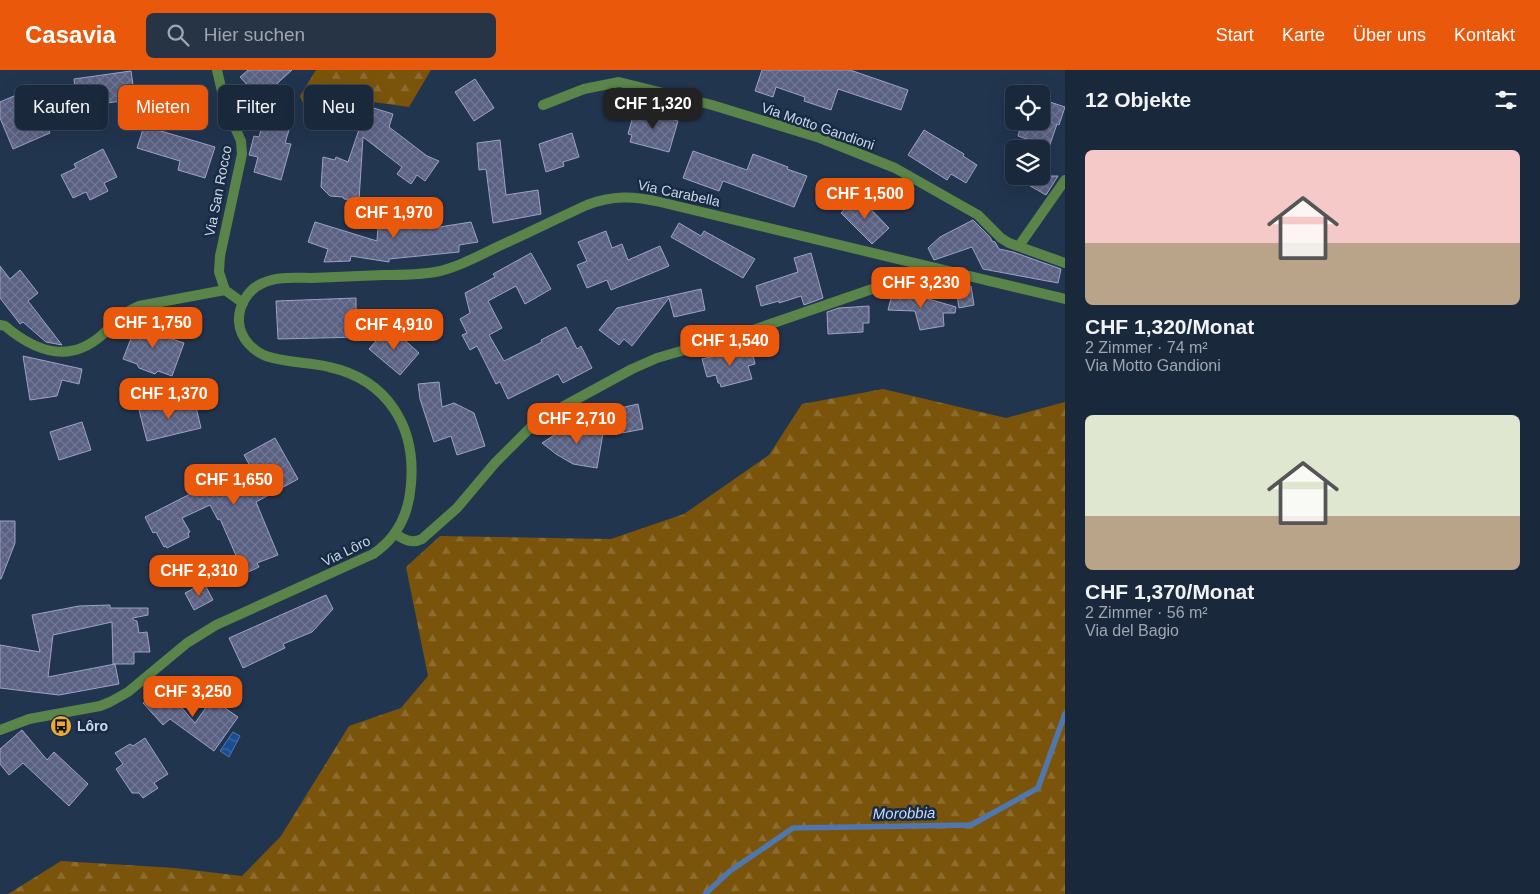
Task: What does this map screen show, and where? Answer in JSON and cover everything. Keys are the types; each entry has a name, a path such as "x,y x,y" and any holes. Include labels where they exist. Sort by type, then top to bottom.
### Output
{"street":[{"name":"Via San Rocco","path":"217,70 225,105 241,141 242,154 220,256 219,272 225,290"},
{"name":"Via Motto Gandioni","path":"543,105 584,89 619,82 712,105 820,138 895,168 978,215 1005,240 1065,263"},
{"path":"1019,246 1065,180"},
{"name":"Via Carabella","path":"243,302 255,287 269,280 401,275 435,272 446,269 587,205 619,197 642,198 660,202 1065,299"},
{"path":"395,534 410,541 422,539 457,508 495,462 533,425 632,369 658,358 747,332 913,275 930,267"},
{"path":"0,325 5,326 32,346 58,352 73,352 88,346 128,310 139,306 225,290 243,302"},
{"name":"Via Lôro","path":"0,730 29,719 100,706 119,698 187,643 216,625 373,554 383,547 395,534 406,513 412,474 409,443 405,429 396,411 373,386 349,373 314,363 280,360 257,352 249,344 241,331 240,314 243,302"}],"green space":[{"path":"316,70 431,70 409,107 373,102 373,85 307,85"},
{"path":"304,90 304,106 300,96"},
{"path":"883,389 1006,418 1065,402 1065,894 8,894 61,861 175,868 242,876 281,836 349,726 401,708 428,676 406,567 440,536 611,539 684,514 769,455 802,404"}],"water":[{"path":"233,732 240,736 229,757 220,751"}],"building":[{"path":"248,70 292,70 275,85 247,85 240,77"},
{"path":"762,70 850,70 908,90 901,110 838,89 831,110 804,101 805,97 776,87 773,97 755,91"},
{"path":"131,71 133,85 118,85 118,101 108,103 108,85 75,85 74,79"},
{"path":"475,79 494,108 474,121 455,92"},
{"path":"15,96 15,130 49,130 50,133 13,149 0,118 0,102"},
{"path":"1050,102 1065,107 1050,144 1050,140 1030,140 1018,136 1020,130 1050,130"},
{"path":"373,108 393,114 389,127 427,156 439,161 425,181 417,175 411,184 397,174 402,167 363,137 359,200 330,196 321,187 323,157 335,160 336,157 348,162 359,130 373,130"},
{"path":"635,109 649,113 659,110 666,118 678,121 669,152 630,142 632,135 628,134"},
{"path":"143,130 158,130 215,147 205,178 178,170 180,161 137,148"},
{"path":"261,130 289,130 285,143 291,144 281,180 254,172 258,157 249,155 254,136 259,137"},
{"path":"924,130 964,154 963,156 977,165 966,183 951,174 947,180 908,155"},
{"path":"572,133 579,157 563,162 564,166 546,172 539,144"},
{"path":"500,140 506,195 538,190 541,214 493,223 486,169 479,170 477,143"},
{"path":"103,149 117,177 104,183 108,191 90,200 86,192 73,198 61,175 76,168 74,164"},
{"path":"693,151 747,170 753,154 807,176 794,207 723,181 719,191 683,178"},
{"path":"1050,176 1058,176 1046,195 1029,185 1050,185"},
{"path":"858,196 889,228 872,244 841,213"},
{"path":"379,211 405,213 405,216 434,218 433,228 471,222 478,242 459,245 459,252 389,259 389,262 351,256 350,261 324,262 328,249 308,242 315,222 377,241"},
{"path":"973,220 995,242 999,249 1061,269 1058,283 983,269 972,247 934,260 928,248 940,237"},
{"path":"679,223 701,236 704,231 755,259 743,278 671,237"},
{"path":"606,231 612,248 622,244 628,260 660,246 669,266 611,290 607,280 587,288 577,265 587,261 578,242"},
{"path":"531,253 551,289 525,304 516,286 488,301 502,328 489,335 504,361 542,342 541,340 566,327 577,349 581,346 592,368 563,383 558,374 508,399 500,382 496,384 477,346 470,350 462,335 467,333 460,319 470,313 465,293 495,277 493,274"},
{"path":"811,253 823,298 804,305 801,296 761,306 756,286 798,272 794,258"},
{"path":"0,266 10,279 20,270 38,293 28,301 62,345 46,342 23,322 20,324 0,298"},
{"path":"971,286 974,305 959,308 956,289"},
{"path":"701,289 705,310 674,317 669,298 632,346 624,339 619,345 599,330 617,308"},
{"path":"893,291 909,291 908,293 956,307 955,313 943,313 944,326 920,330 915,311 888,310"},
{"path":"356,298 356,311 360,311 361,337 278,339 276,301"},
{"path":"869,306 869,323 863,323 863,332 828,334 827,312 839,308"},
{"path":"139,318 161,325 157,334 184,343 172,376 158,371 155,374 123,359"},
{"path":"389,326 419,353 400,375 369,349"},
{"path":"751,347 755,364 748,366 752,379 721,387 716,375 707,377 702,359"},
{"path":"23,356 82,369 79,384 62,380 57,396 30,400"},
{"path":"439,382 442,407 454,403 474,413 485,446 457,455 451,436 434,442 420,399 418,384"},
{"path":"171,402 172,408 195,403 201,428 147,441 139,410"},
{"path":"638,404 643,429 622,433 616,409"},
{"path":"576,421 603,433 597,468 573,464 542,443"},
{"path":"82,422 91,450 59,460 50,432"},
{"path":"275,438 298,479 256,502 278,555 257,563 259,567 244,574 221,521 220,519 218,520 210,505 182,518 190,532 188,533 189,537 167,548 166,546 164,547 156,532 153,533 145,517 249,464 244,455"},
{"path":"0,521 15,521 15,543 1,579 0,579"},
{"path":"204,583 213,600 194,610 185,593"},
{"path":"326,595 333,609 312,632 283,644 285,648 243,668 229,638"},
{"path":"110,605 110,608 148,608 148,615 133,618 133,620 137,621 139,633 147,632 150,652 134,652 134,664 115,664 119,684 59,695 0,688 0,645 40,652 32,615 79,606","holes":["112,622 113,664 115,664 48,677 53,635"]},
{"path":"162,685 195,723 212,699 238,717 214,751 170,719 163,725 143,703"},
{"path":"22,730 47,760 54,752 88,784 69,806 23,763 9,775 0,764 0,749"},
{"path":"145,738 168,774 154,783 158,788 143,798 139,793 132,793 116,769 123,764 115,753 130,744 133,746"}],"waterway":[{"name":"Morobbia","path":"705,894 730,871 793,828 971,825 1038,788 1065,714"}],"place":[{"name":"Lôro","path":"61,726"}]}
